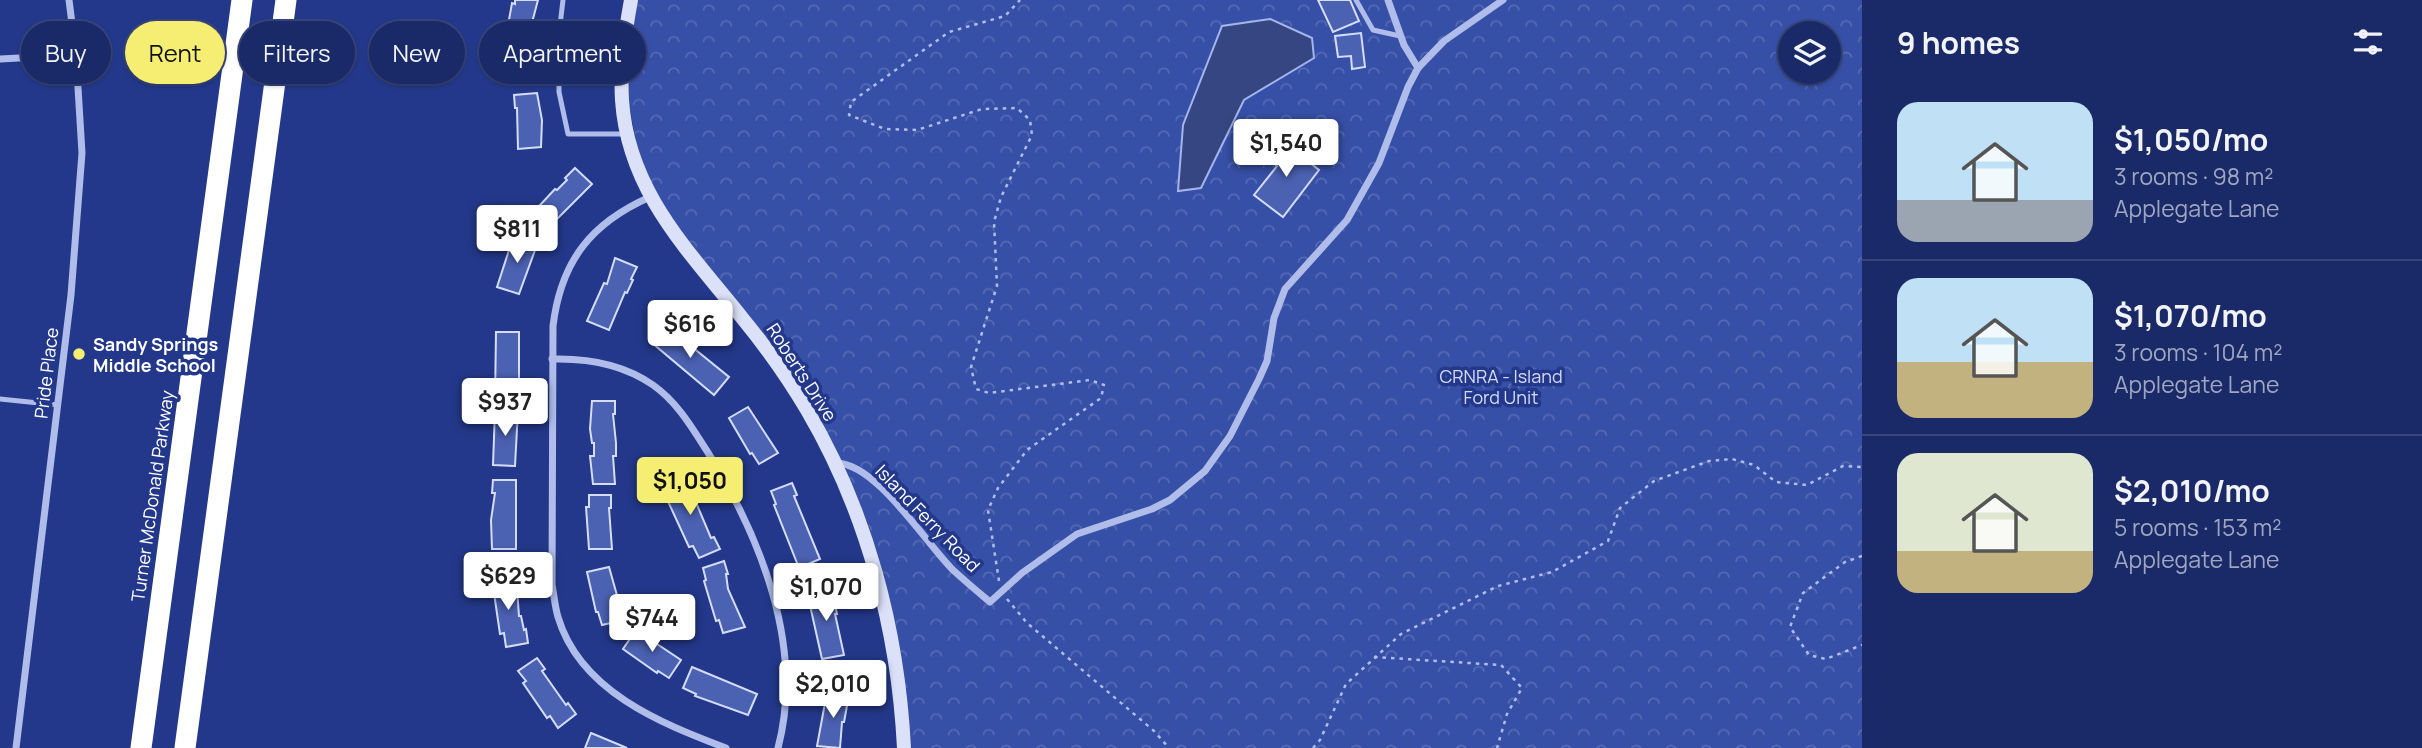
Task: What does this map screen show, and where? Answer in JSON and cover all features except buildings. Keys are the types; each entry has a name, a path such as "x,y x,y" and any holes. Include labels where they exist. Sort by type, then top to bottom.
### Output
{"highway":[{"name":"Turner McDonald Parkway","path":"141,748 242,0"},
{"path":"185,748 286,0"}],"street":[{"name":"Pride Place","path":"69,0 72,21"},
{"name":"Roberts Drive","path":"631,0 623,43 622,101 632,150 650,197 679,242 781,369 835,463 868,545 890,628 904,748"},
{"path":"1388,0 1401,36 1418,68"},
{"path":"1000,592 1077,534 1152,509 1170,500 1205,471 1230,436 1267,361 1274,318 1285,289 1347,220 1379,163 1418,68 1444,41 1503,0"},
{"path":"0,59 21,58"},
{"name":"Pride Place","path":"16,748 71,295 82,153 78,84"},
{"path":"650,197 627,207 606,221 588,239 573,259 563,279 556,304 552,359 552,585 558,617 569,644 593,676 622,700 696,737 726,748"},
{"path":"552,359 578,358 606,363 632,372 654,385 684,415 726,482 762,563 785,649 786,708 778,748"},
{"name":"Island Ferry Road","path":"835,463 853,467 875,480 953,570 990,602 1000,592"}],"lane":[{"path":"563,0 559,34 559,92 568,134 628,134"},
{"path":"1356,0 1373,30 1401,36"},
{"path":"0,399 58,405"}],"path":[{"path":"1020,0 1005,16 948,32 850,103 849,115 886,129 917,131 982,109 1017,108 1030,120 1032,135 1002,197 994,222 997,286 971,367 976,389 989,393 1090,380 1104,385 1101,398 1027,450 998,488 988,510 1000,592 1027,623 1144,722 1169,748"},
{"path":"1312,748 1320,740 1346,684 1401,634 1498,586 1552,572 1608,541 1620,508 1654,481 1709,461 1732,459 1754,465 1776,482 1807,485 1843,466 1862,467"},
{"path":"1862,556 1846,562 1803,593 1790,627 1809,655 1826,659 1862,645"},
{"path":"1374,657 1500,665 1522,688 1507,714 1497,748"}],"green space":[{"name":"CRNRA - Island Ford Unit","path":"631,0 1862,0 1862,748 900,748 900,711 869,553 818,430 644,183 625,84 646,84 646,21 629,21","holes":["1312,38 1313,58 1244,100"]}],"shaded area":[{"path":"1270,19 1312,38 1314,58 1244,100 1201,188 1178,191 1183,125 1222,26"}],"place":[{"name":"Sandy Springs Middle School","path":"79,354"}]}
